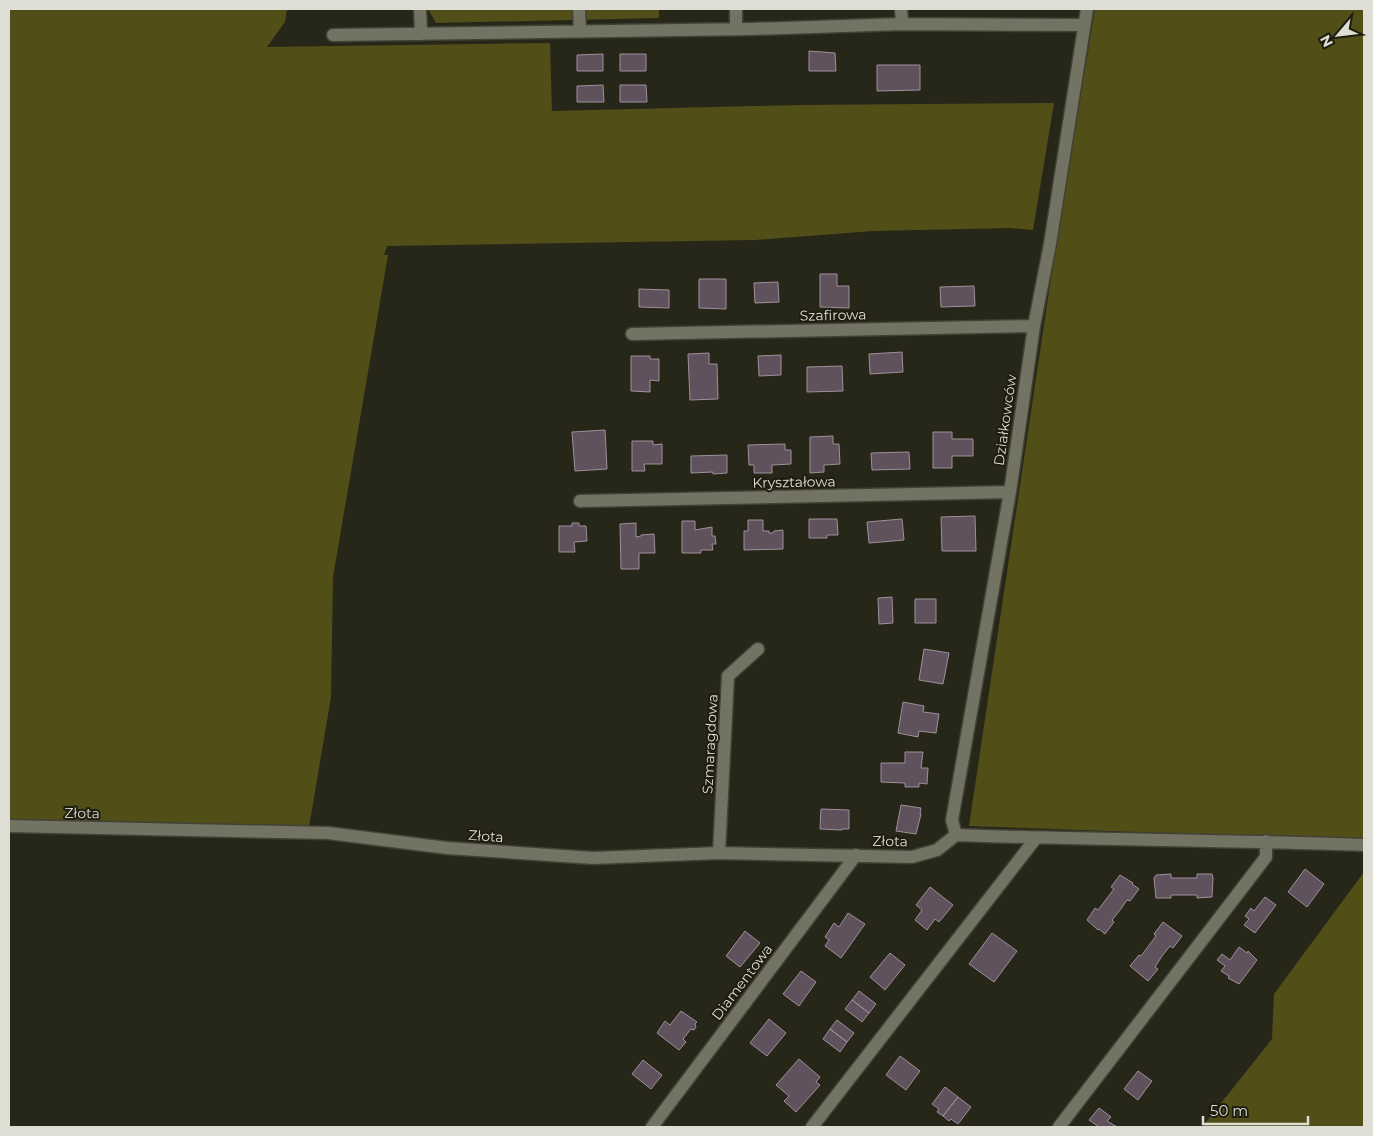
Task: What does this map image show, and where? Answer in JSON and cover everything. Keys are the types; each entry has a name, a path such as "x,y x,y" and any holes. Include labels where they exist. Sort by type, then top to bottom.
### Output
{"street":[{"path":"420,9 421,34"},
{"path":"580,9 580,31"},
{"path":"736,9 736,29"},
{"path":"902,9 902,24"},
{"name":"Działkowców","path":"956,835 952,820 1010,492 1034,326 1050,244 1087,9"},
{"path":"333,35 736,29 902,24 1084,25"},
{"name":"Szafirowa","path":"632,334 1034,326"},
{"name":"Kryształowa","path":"580,501 1010,492"},
{"name":"Szmaragdowa","path":"719,853 728,676 758,649"},
{"name":"Złota","path":"9,826 328,834 447,848 593,858 719,853 856,855 912,858 937,850 956,835"},
{"path":"956,835 1266,841 1364,845"},
{"path":"812,1127 1036,838"},
{"path":"1059,1127 1266,857 1266,841"},
{"name":"Diamentowa","path":"652,1127 856,855"}],"shaded area":[{"path":"9,9 287,9 285,22 267,47 550,43 552,111 800,105 1054,103 1033,230 1010,228 873,231 755,240 387,246 384,255 388,255 333,577 331,697 307,839 9,831"},
{"path":"428,9 659,9 659,18 436,23"},
{"path":"1095,9 1364,9 1364,840 969,826 1057,238"},
{"path":"1364,872 1364,1127 1202,1127 1272,1039 1274,994"}],"building":[{"path":"809,51 835,53 836,71 809,71"},
{"path":"603,54 603,71 577,71 577,55"},
{"path":"620,54 646,54 646,71 620,71"},
{"path":"877,65 920,65 920,90 877,91"},
{"path":"603,85 604,102 577,102 577,86"},
{"path":"620,85 646,85 647,102 620,102"},
{"path":"820,274 837,274 837,286 849,286 849,308 820,307"},
{"path":"699,279 726,279 726,309 699,308"},
{"path":"778,282 779,302 755,303 754,283"},
{"path":"974,286 975,306 941,307 940,287"},
{"path":"639,289 669,290 669,308 639,307"},
{"path":"902,352 903,372 870,374 869,354"},
{"path":"709,353 709,364 717,364 718,399 690,400 688,354"},
{"path":"781,355 781,375 759,376 758,356"},
{"path":"631,356 650,356 650,359 659,359 659,381 650,380 650,392 631,391"},
{"path":"842,366 843,391 807,392 807,367"},
{"path":"605,430 607,469 575,471 572,432"},
{"path":"933,432 952,432 952,439 973,439 973,456 952,456 952,468 933,468"},
{"path":"833,436 833,444 839,444 840,464 824,465 824,472 810,473 810,437"},
{"path":"632,441 653,441 653,445 662,444 662,464 644,464 645,471 632,471"},
{"path":"785,444 785,450 791,450 791,464 772,465 772,473 754,473 754,465 749,465 748,445"},
{"path":"909,452 910,469 872,470 871,453"},
{"path":"727,455 727,473 691,473 691,456"},
{"path":"975,516 976,551 942,551 941,517"},
{"path":"809,519 837,519 838,535 827,535 827,538 809,538"},
{"path":"902,519 904,540 869,543 867,522"},
{"path":"748,520 763,520 763,531 769,531 769,533 783,530 783,549 744,550 744,531 748,531"},
{"path":"682,521 695,521 695,530 712,527 712,536 715,536 716,544 712,544 713,550 701,550 701,553 682,553"},
{"path":"572,523 586,526 587,541 574,542 575,552 559,552 559,526 572,526"},
{"path":"636,523 636,537 654,534 655,553 639,553 639,569 621,569 620,524"},
{"path":"892,597 893,623 879,624 878,598"},
{"path":"915,599 936,599 936,623 915,623"},
{"path":"924,649 949,653 943,684 919,680"},
{"path":"903,702 924,706 923,712 939,714 936,733 919,731 918,737 898,733"},
{"path":"905,752 923,752 921,768 928,768 927,784 919,783 919,787 905,787 905,783 881,782 881,763 905,763"},
{"path":"901,805 921,808 916,834 896,831"},
{"path":"821,809 849,810 849,829 820,829"},
{"path":"1305,869 1324,884 1307,907 1288,892"},
{"path":"1171,874 1171,878 1197,878 1197,874 1212,874 1212,897 1197,898 1197,895 1171,895 1171,898 1156,898 1154,878 1156,875"},
{"path":"1120,875 1139,889 1130,901 1127,900 1112,920 1114,922 1105,934 1087,920 1095,908 1098,910 1114,889 1111,887"},
{"path":"930,887 953,905 939,922 935,919 927,930 915,920 922,910 916,905"},
{"path":"1265,897 1276,905 1255,933 1244,925 1249,919 1245,916 1251,908 1254,911"},
{"path":"848,913 865,924 841,958 825,946 829,940 825,937 834,923 839,927"},
{"path":"1163,922 1182,936 1173,948 1170,946 1162,956 1155,967 1158,969 1148,981 1130,966 1139,955 1141,956 1156,936 1154,934"},
{"path":"745,931 760,943 740,967 726,956"},
{"path":"992,933 1017,951 994,982 969,964"},
{"path":"1239,947 1247,953 1248,951 1257,960 1239,984 1228,978 1229,976 1221,971 1225,966 1217,960 1222,954 1230,960"},
{"path":"890,953 905,965 885,990 870,977"},
{"path":"801,971 816,982 799,1006 783,994"},
{"path":"859,991 876,1004 869,1013 852,1000"},
{"path":"852,1000 869,1013 862,1022 845,1009"},
{"path":"681,1011 697,1022 694,1030 691,1029 683,1039 686,1042 679,1050 657,1033 665,1021 670,1025"},
{"path":"769,1019 786,1033 767,1056 750,1043"},
{"path":"837,1020 854,1033 847,1042 830,1029"},
{"path":"830,1029 847,1042 840,1052 823,1039"},
{"path":"900,1056 920,1071 906,1090 886,1075"},
{"path":"799,1059 820,1077 816,1082 820,1085 796,1112 784,1101 789,1096 776,1085"},
{"path":"643,1060 662,1075 651,1089 632,1074"},
{"path":"1138,1071 1152,1081 1138,1100 1124,1089"},
{"path":"945,1087 958,1097 943,1116 937,1112 939,1109 932,1104"},
{"path":"958,1097 971,1107 958,1124 951,1119 949,1121 943,1116"},
{"path":"1099,1108 1111,1117 1107,1121 1117,1127 1099,1127 1089,1120"}]}
